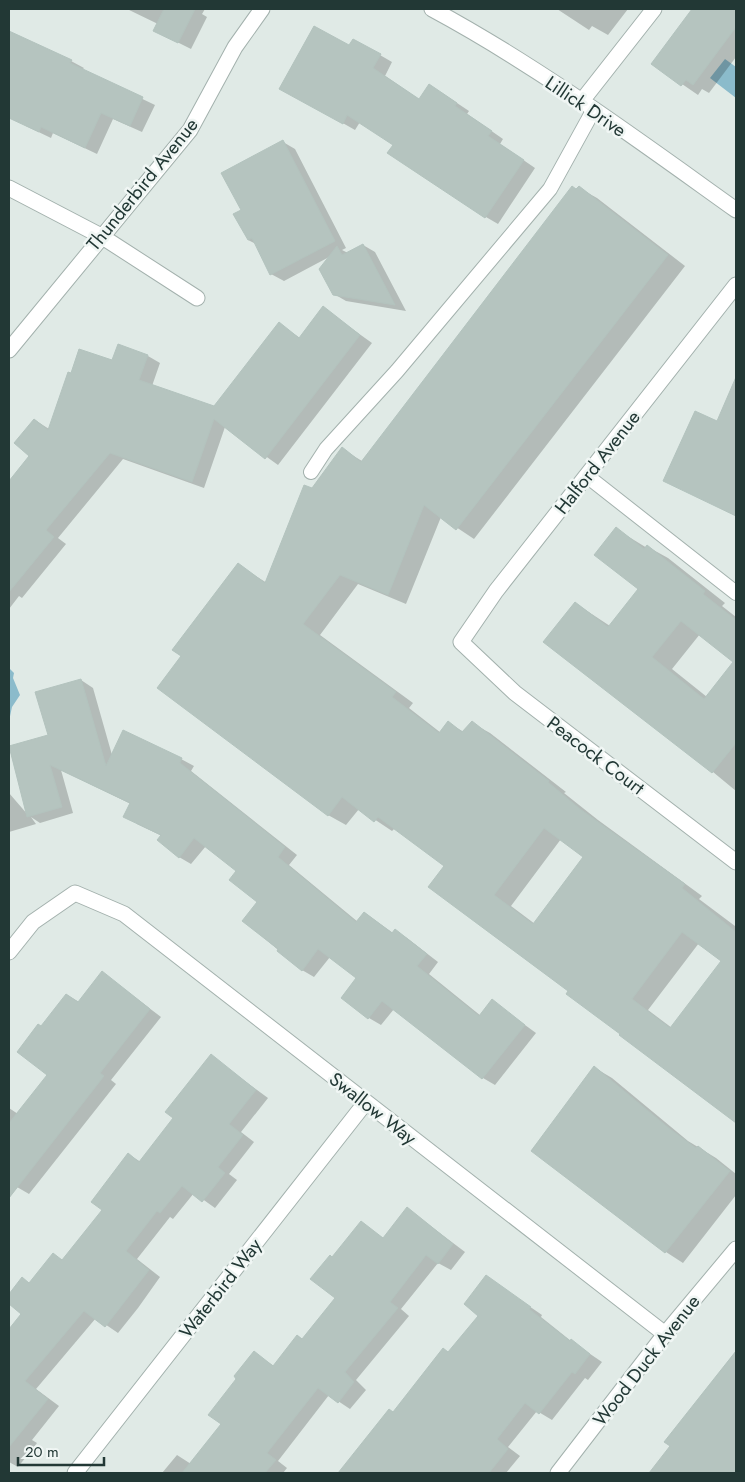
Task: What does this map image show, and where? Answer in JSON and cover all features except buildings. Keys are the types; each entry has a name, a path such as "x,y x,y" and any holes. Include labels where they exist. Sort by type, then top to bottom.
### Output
{"street":[{"name":"Thunderbird Avenue","path":"9,350 190,130 235,47 262,9"},
{"name":"Lillick Drive","path":"432,9 465,27 587,106 736,210"},
{"path":"587,106 654,9"},
{"path":"9,188 101,236 197,298"},
{"name":"Halford Avenue","path":"461,642 496,591 736,285"},
{"name":"Peacock Court","path":"461,642 515,693 736,862"},
{"name":"Swallow Way","path":"9,952 33,922 75,893 124,914 665,1334"},
{"name":"Waterbird Way","path":"75,1473 366,1102"},
{"name":"Wood Duck Avenue","path":"558,1473 665,1334 736,1249"}],"lane":[{"path":"311,472 326,449 397,371 550,189 587,106"},
{"path":"586,476 736,592"}],"water":[{"path":"725,59 736,67 736,98 710,78"},
{"path":"10,669 14,673 13,678 20,695 12,707 9,721"}]}
